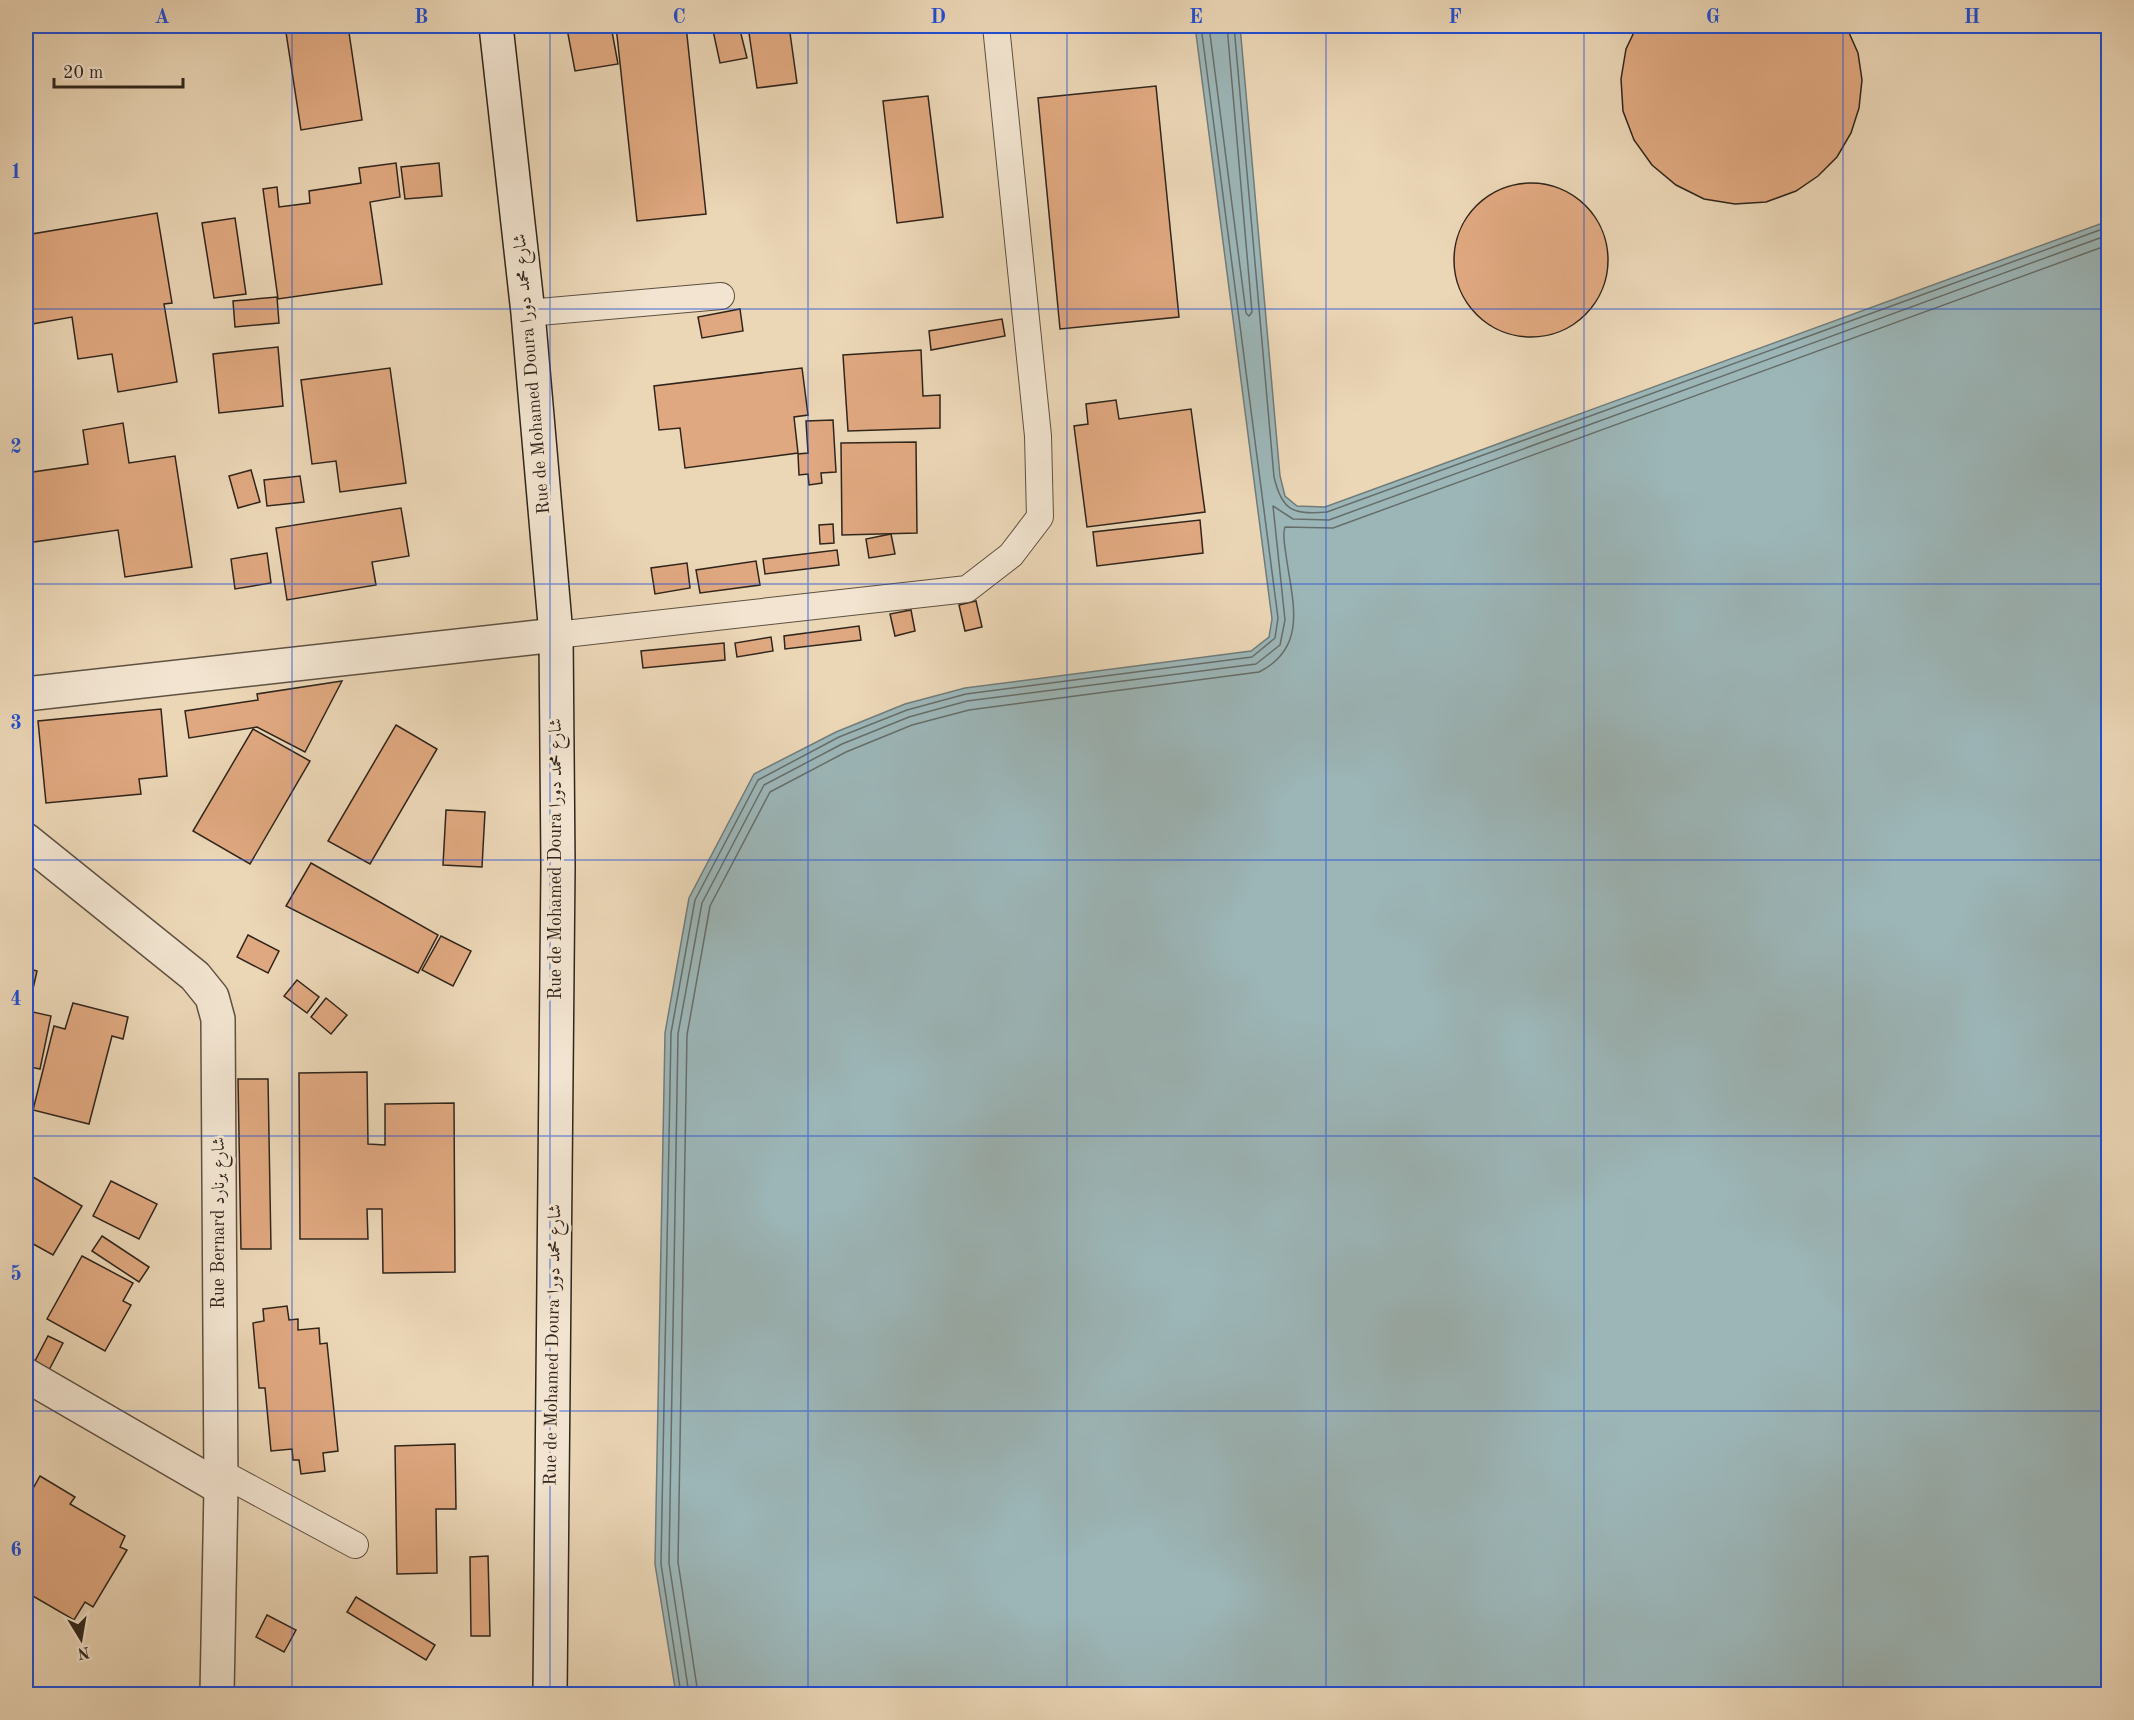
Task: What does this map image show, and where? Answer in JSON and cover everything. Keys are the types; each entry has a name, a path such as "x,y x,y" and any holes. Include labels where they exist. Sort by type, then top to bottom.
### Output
{"street":[{"name":"Rue de Mohamed Doura شارع محمد دورا","path":"496,26 528,313 555,635 558,866 550,1695"},
{"path":"26,694 555,635"},
{"name":"Rue Bernard شارع برنارد","path":"26,840 195,976 212,997 218,1019 220,1480 217,1695"},
{"path":"26,1376 220,1480"}],"lane":[{"path":"555,635 967,589 1011,555 1040,517 1038,436 996,26"},
{"path":"528,313 721,296"},
{"path":"220,1480 355,1545"}],"water":[{"path":"1195,26 1240,26 1280,476 1285,496 1297,506 1325,507 2108,221 2108,1694 676,1694 655,1564 665,1033 689,898 754,774 836,732 905,704 965,688 1251,651 1269,637 1272,619"}],"building":[{"path":"285,26 348,26 362,120 301,130"},
{"path":"611,26 618,64 575,71 567,29"},
{"path":"616,26 686,26 706,214 637,221"},
{"path":"712,26 739,26 747,58 720,63"},
{"path":"748,26 789,26 797,83 757,88"},
{"path":"1637,26 1846,26 1858,53 1862,80 1859,108 1851,133 1837,157 1818,176 1796,191 1766,202 1735,204 1704,199 1676,185 1652,165 1634,140 1623,111 1621,79 1626,49"},
{"path":"1156,86 1179,317 1060,329 1038,98"},
{"path":"928,96 943,217 897,223 883,101"},
{"path":"396,163 400,197 370,202 382,284 278,299 263,189 277,187 279,207 310,203 309,191 361,183 359,168"},
{"path":"439,163 442,196 405,199 401,167"},
{"path":"1531,183 1560,189 1574,196 1585,206 1595,217 1602,231 1608,260 1602,289 1595,303 1585,314 1574,324 1560,331 1531,337 1502,331 1488,324 1477,314 1467,303 1460,289 1454,260 1460,231 1467,217 1477,206 1488,196 1502,189"},
{"path":"157,213 172,303 164,304 177,382 118,392 112,354 78,359 72,317 26,325 26,235"},
{"path":"235,218 246,294 214,298 202,223"},
{"path":"277,297 279,323 235,327 233,301"},
{"path":"740,309 743,331 702,338 698,317"},
{"path":"1002,319 1005,336 931,350 929,331"},
{"path":"278,347 283,406 219,413 213,354"},
{"path":"921,350 923,396 940,395 940,428 848,431 843,355"},
{"path":"390,368 406,483 340,492 336,461 312,464 301,380"},
{"path":"802,368 808,415 794,417 798,453 685,468 680,428 659,430 654,386"},
{"path":"1116,400 1119,419 1191,409 1205,512 1087,527 1074,426 1088,424 1086,404"},
{"path":"833,420 836,472 821,473 822,483 809,485 808,474 799,475 798,454 808,453 806,421"},
{"path":"123,423 129,463 175,456 192,567 125,577 118,530 27,543 33,582 26,583 26,473 88,464 83,430"},
{"path":"916,442 917,533 842,535 841,443"},
{"path":"251,470 260,502 238,508 229,476"},
{"path":"300,476 304,502 267,506 264,480"},
{"path":"401,508 409,556 372,562 376,585 287,600 276,528"},
{"path":"1200,520 1203,553 1097,566 1093,532"},
{"path":"833,524 834,543 820,544 819,525"},
{"path":"891,534 895,554 869,558 866,539"},
{"path":"837,550 839,565 765,574 763,559"},
{"path":"267,553 271,583 235,589 231,559"},
{"path":"756,561 760,585 700,593 696,570"},
{"path":"687,563 690,588 655,594 651,568"},
{"path":"976,601 982,627 965,631 959,605"},
{"path":"911,610 915,631 895,636 890,614"},
{"path":"859,626 861,640 785,649 784,636"},
{"path":"771,637 773,651 737,657 735,643"},
{"path":"724,643 725,660 643,668 641,651"},
{"path":"342,681 305,752 257,727 189,738 185,711 258,700 257,694"},
{"path":"161,709 167,776 139,779 141,794 46,803 38,721"},
{"path":"396,725 437,749 370,864 328,841"},
{"path":"253,729 310,761 250,864 193,831"},
{"path":"446,810 485,812 482,867 443,865"},
{"path":"311,863 438,935 418,973 286,906"},
{"path":"248,935 279,951 268,973 237,957"},
{"path":"441,936 471,951 453,986 422,970"},
{"path":"26,968 37,971 28,1011 51,1016 40,1069 26,1066"},
{"path":"297,980 319,997 307,1013 284,996"},
{"path":"326,998 347,1015 331,1034 311,1017"},
{"path":"73,1003 128,1017 123,1039 112,1036 89,1124 33,1110 54,1026 65,1029"},
{"path":"367,1072 368,1144 385,1145 385,1104 454,1103 455,1272 383,1273 382,1209 367,1209 368,1239 300,1239 299,1073"},
{"path":"238,1079 268,1079 271,1249 241,1249"},
{"path":"33,1177 82,1206 53,1255 26,1240 26,1191"},
{"path":"111,1181 157,1204 139,1239 93,1216"},
{"path":"102,1236 149,1267 139,1282 92,1251"},
{"path":"82,1256 133,1283 123,1301 131,1305 105,1351 47,1319"},
{"path":"287,1306 289,1320 298,1319 298,1330 319,1328 320,1344 327,1343 338,1451 323,1453 325,1471 301,1474 299,1460 293,1460 292,1449 271,1451 265,1388 259,1388 253,1323 264,1321 263,1309"},
{"path":"48,1336 63,1343 49,1370 34,1363"},
{"path":"455,1444 456,1509 436,1509 437,1573 397,1574 395,1446"},
{"path":"40,1476 75,1497 70,1504 125,1536 120,1547 127,1550 93,1607 85,1602 74,1620 26,1592 26,1501"},
{"path":"488,1556 490,1636 471,1636 470,1557"},
{"path":"356,1597 435,1645 426,1660 347,1612"},
{"path":"267,1615 296,1630 284,1652 256,1637"}]}
